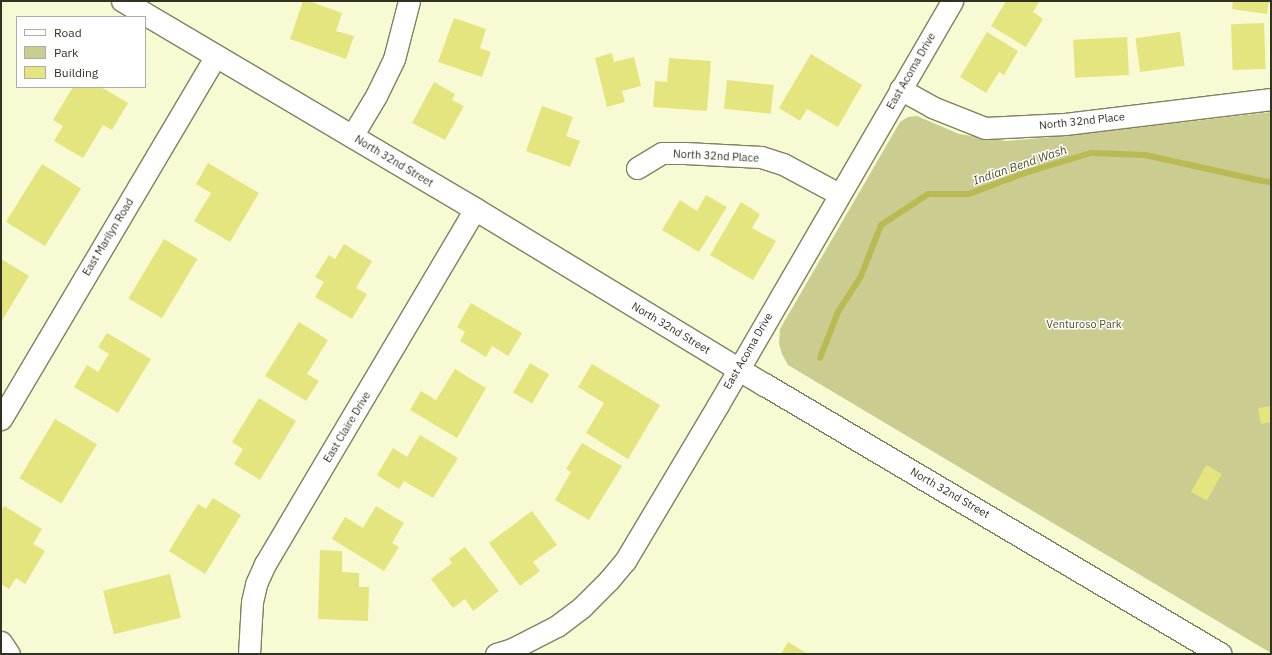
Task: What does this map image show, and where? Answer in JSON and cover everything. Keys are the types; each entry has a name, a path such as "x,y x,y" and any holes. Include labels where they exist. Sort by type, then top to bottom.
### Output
{"main road":[{"name":"North 32nd Street","path":"123,1 475,209 738,369 1220,654"}],"street":[{"path":"352,136 376,96 394,59 409,1"},
{"name":"East Acoma Drive","path":"496,654 512,649 557,626 582,606 609,580 629,554 952,1"},
{"name":"East Marilyn Road","path":"1,419 216,56"},
{"name":"North 32nd Place","path":"900,89 932,107 985,128 1065,124 1271,99"},
{"name":"North 32nd Place","path":"637,168 662,153 761,157 783,164 840,194"},
{"name":"East Claire Drive","path":"249,654 252,602 256,584 265,564 475,209"},
{"path":"1,642 8,654"}],"green space":[{"name":"Venturoso Park","path":"1271,112 1271,653 788,365 782,354 779,344 780,329 900,122 908,117 917,116 959,134 1006,141 1075,135"}],"building":[{"path":"303,1 309,1 342,13 336,31 354,36 346,59 290,39"},
{"path":"1006,1 1039,2 1033,12 1043,19 1026,47 991,26"},
{"path":"1233,1 1269,1 1267,14 1232,9"},
{"path":"454,18 486,29 480,48 491,52 482,77 438,62"},
{"path":"1264,23 1266,69 1233,70 1231,24"},
{"path":"987,32 1018,51 1004,75 999,72 986,93 960,77"},
{"path":"1180,32 1185,66 1140,72 1135,38"},
{"path":"1127,37 1129,75 1075,78 1073,40"},
{"path":"612,53 614,62 634,57 641,86 622,91 625,102 607,107 595,58"},
{"path":"811,54 862,85 838,127 807,109 800,121 779,108"},
{"path":"669,58 711,61 707,111 653,107 655,81 667,82"},
{"path":"727,80 774,85 771,114 724,109"},
{"path":"434,82 455,94 452,100 464,106 445,140 412,123"},
{"path":"72,88 103,88 128,103 112,130 103,125 83,158 54,141 63,126 53,120"},
{"path":"542,106 573,117 566,136 580,141 570,167 526,151"},
{"path":"208,163 259,193 230,242 194,221 211,193 196,184"},
{"path":"42,164 81,188 45,246 6,222"},
{"path":"706,195 727,207 699,252 662,230 680,200 697,211"},
{"path":"741,202 760,214 752,228 776,241 753,280 710,255"},
{"path":"164,239 197,259 162,318 128,298"},
{"path":"344,244 372,261 356,288 367,294 352,319 315,297 324,282 315,277 329,255 335,259"},
{"path":"1,259 29,276 1,322"},
{"path":"471,303 522,333 508,356 492,346 486,357 460,341 465,332 457,327"},
{"path":"299,322 328,340 307,374 319,381 306,401 265,376"},
{"path":"107,333 151,359 118,413 74,387 87,365 98,372 109,354 98,347"},
{"path":"530,363 549,374 532,403 513,392"},
{"path":"592,364 660,405 628,459 586,433 604,403 578,387"},
{"path":"455,369 486,388 457,438 410,410 421,391 436,400"},
{"path":"259,398 296,421 260,480 234,464 243,449 232,442"},
{"path":"1271,406 1271,422 1261,424 1258,408"},
{"path":"55,419 97,444 61,503 19,478"},
{"path":"420,435 458,458 433,498 404,481 399,489 377,475 393,448 407,457"},
{"path":"582,443 622,466 589,520 555,500 571,472 566,469"},
{"path":"1206,465 1222,474 1207,501 1191,492"},
{"path":"213,498 241,515 205,574 169,551 198,504 206,509"},
{"path":"4,506 42,529 33,544 45,551 25,584 16,578 9,589 1,584 1,511"},
{"path":"376,506 404,523 392,543 399,547 384,571 332,539 345,517 363,528"},
{"path":"532,511 557,545 533,562 540,571 520,586 489,543"},
{"path":"465,547 499,591 473,611 465,599 453,608 431,579 452,563 449,559"},
{"path":"320,550 342,551 342,572 359,573 359,587 369,587 368,621 318,619"},
{"path":"170,574 181,618 114,634 103,591"},
{"path":"788,642 808,654 781,654"}],"waterway":[{"name":"Indian Bend Wash","path":"820,358 838,312 861,276 881,225 928,194 969,194 1025,173 1091,153 1145,155 1271,182"}]}
